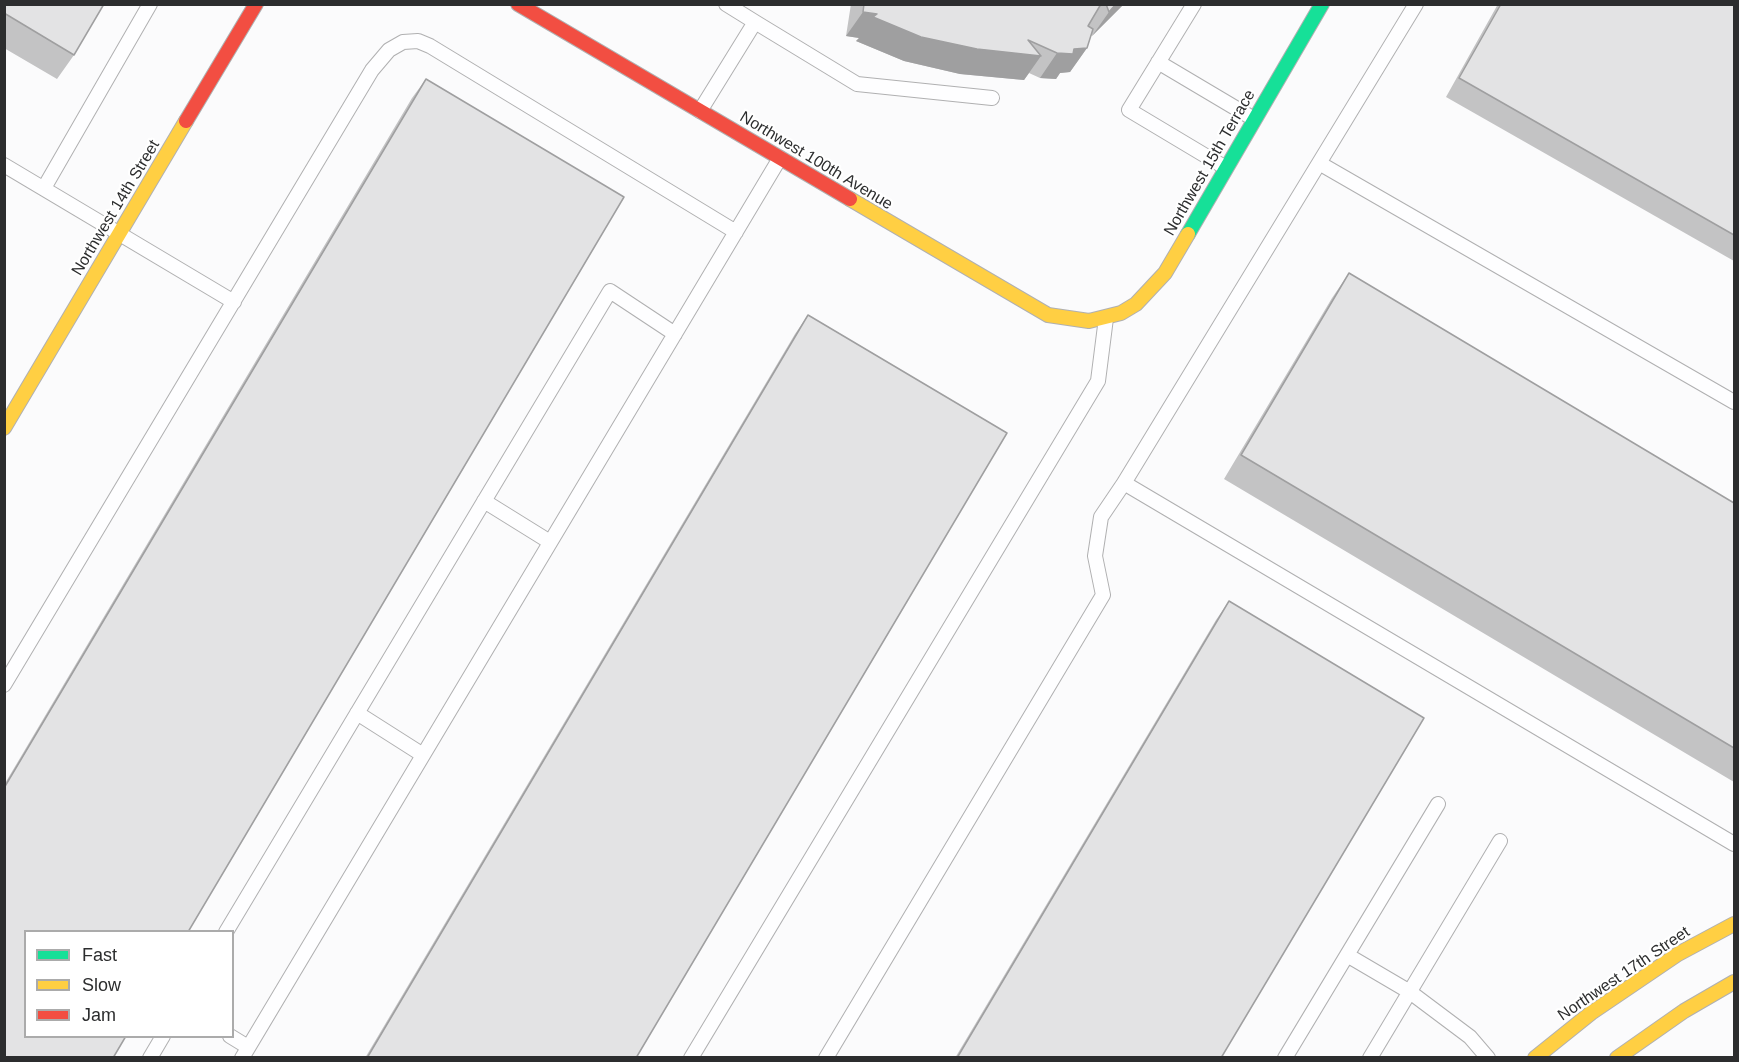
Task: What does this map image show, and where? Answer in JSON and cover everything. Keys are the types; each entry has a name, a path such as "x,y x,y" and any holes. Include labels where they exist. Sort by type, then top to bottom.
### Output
{"street":[{"name":"Northwest 14th Street","path":"4,428 256,4"},
{"name":"Northwest 100th Avenue","path":"518,4 1048,315 1071,320 1106,318"},
{"name":"Northwest 15th Terrace","path":"1106,318 1136,304 1165,273 1322,4"},
{"name":"Northwest 17th Street","path":"1535,1058 1591,1013 1678,954 1734,924"},
{"path":"1617,1058 1684,1011 1734,982"}],"lane":[{"path":"44,188 150,4"},
{"path":"726,4 857,84 992,98"},
{"path":"1194,4 1129,110 1226,168"},
{"path":"826,1058 1103,595 1095,556 1101,517 1124,483 1416,4"},
{"path":"700,111 755,22"},
{"path":"4,685 372,70 388,50 404,42 418,42 430,46 736,231"},
{"path":"1158,62 1254,120"},
{"path":"232,1038 245,1052 780,158"},
{"path":"1319,163 1734,402"},
{"path":"4,165 234,302"},
{"path":"227,930 610,291 675,334"},
{"path":"691,1058 1098,381 1106,318"},
{"path":"1124,483 1734,844"},
{"path":"484,501 550,542"},
{"path":"357,713 423,755"},
{"path":"1285,1058 1438,804"},
{"path":"1370,1058 1500,841"},
{"path":"1347,955 1410,992 1470,1037 1488,1058"},
{"path":"150,1058 162,1038"}],"building":[{"path":"4,4 104,4 74,55 4,13"},
{"path":"864,4 1101,4 1088,26 1093,29 1087,48 1074,49 1073,54 1057,53 1028,40 1041,56 977,49 921,37 873,17 877,14 863,12"},
{"path":"1106,4 1116,4 1109,12"},
{"path":"1501,4 1734,4 1734,235 1459,78"},
{"path":"426,79 624,197 189,930 24,930 24,1038 125,1038 113,1058 4,1058 4,788"},
{"path":"1349,273 1734,503 1734,748 1241,455"},
{"path":"808,315 1007,433 636,1058 367,1058"},
{"path":"1229,601 1424,718 1221,1058 957,1058"}],"traffic: fast":[{"path":"1188,234 1322,4"}],"traffic: slow":[{"path":"4,428 186,121"},
{"path":"850,199 1048,315 1089,321 1121,313 1136,304 1165,273 1188,234"},
{"path":"1535,1058 1591,1013 1678,954 1734,924"},
{"path":"1617,1058 1684,1011 1734,982"}],"traffic: jam":[{"path":"186,121 256,4"},
{"path":"518,4 850,199"}]}
